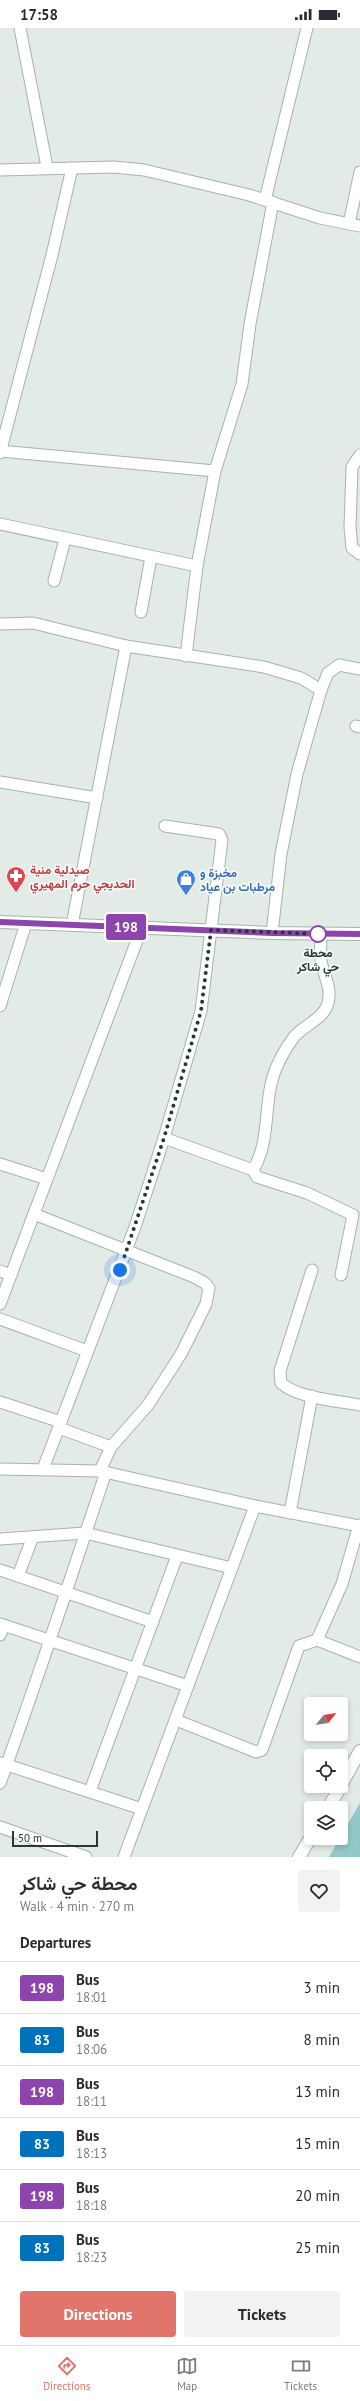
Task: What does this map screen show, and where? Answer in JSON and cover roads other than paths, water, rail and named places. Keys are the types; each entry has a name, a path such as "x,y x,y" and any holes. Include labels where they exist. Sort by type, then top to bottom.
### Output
{"main road":[{"path":"0,922 272,933 360,934"},
{"path":"348,1773 360,1751"},
{"path":"299,1857 306,1845"}],"street":[{"path":"20,28 47,167"},
{"path":"186,656 197,566 215,471 242,384 269,201 307,28"},
{"path":"0,170 47,167 114,167 144,170 269,201 320,218 354,225 360,172"},
{"path":"72,168 52,256 0,452 215,471"},
{"path":"360,455 352,467 350,527 352,548 360,554"},
{"path":"0,524 197,566"},
{"path":"54,581 65,539"},
{"path":"141,612 151,557"},
{"path":"0,624 33,623 126,646 264,667 301,678 321,690"},
{"path":"72,925 126,646"},
{"path":"272,933 281,854 297,774 321,690 328,673 339,665 360,669"},
{"path":"0,782 96,798"},
{"path":"43,1469 87,1351 128,1249 164,1138 201,1011 222,840 219,834 165,826"},
{"path":"0,1006 26,923"},
{"path":"0,1304 142,927"},
{"path":"253,1170 259,1160 262,1148 269,1092 277,1067 294,1036 325,1011 328,1004 330,991 321,961 321,934"},
{"path":"164,1138 253,1170 257,1177 307,1193 353,1215 340,1275"},
{"path":"0,1164 46,1179"},
{"path":"0,1783 3,1764 51,1642 65,1592 85,1534 111,1447 148,1405 181,1354 210,1295 209,1288 205,1283 128,1249 34,1214"},
{"path":"312,1270 279,1377 285,1386 312,1396 360,1405"},
{"path":"0,1271 11,1275"},
{"path":"0,1319 87,1351"},
{"path":"290,1513 312,1396"},
{"path":"0,1402 60,1425 111,1447"},
{"path":"0,1469 43,1469 103,1472 255,1506 360,1525 342,1584 317,1640"},
{"path":"124,1857 255,1506"},
{"path":"0,1539 32,1539 85,1534 232,1568"},
{"path":"18,1576 32,1539"},
{"path":"90,1791 177,1556"},
{"path":"0,1570 153,1622"},
{"path":"1,1628 51,1642 188,1686"},
{"path":"176,1720 256,1752 262,1750 299,1646 317,1640 360,1657"},
{"path":"3,1764 90,1791 142,1810"},
{"path":"0,1827 86,1857"}],"water":[{"path":"360,1803 360,1857 329,1857 336,1845 348,1845 348,1824"}],"place":[{"name":"صيدلية منية الحديجي حرم المهيري","path":"16,893"},
{"name":"مخبزة و مرطبات بن عياد","path":"186,896"},
{"name":"محطة حي شاكر","path":"318,934"}]}
